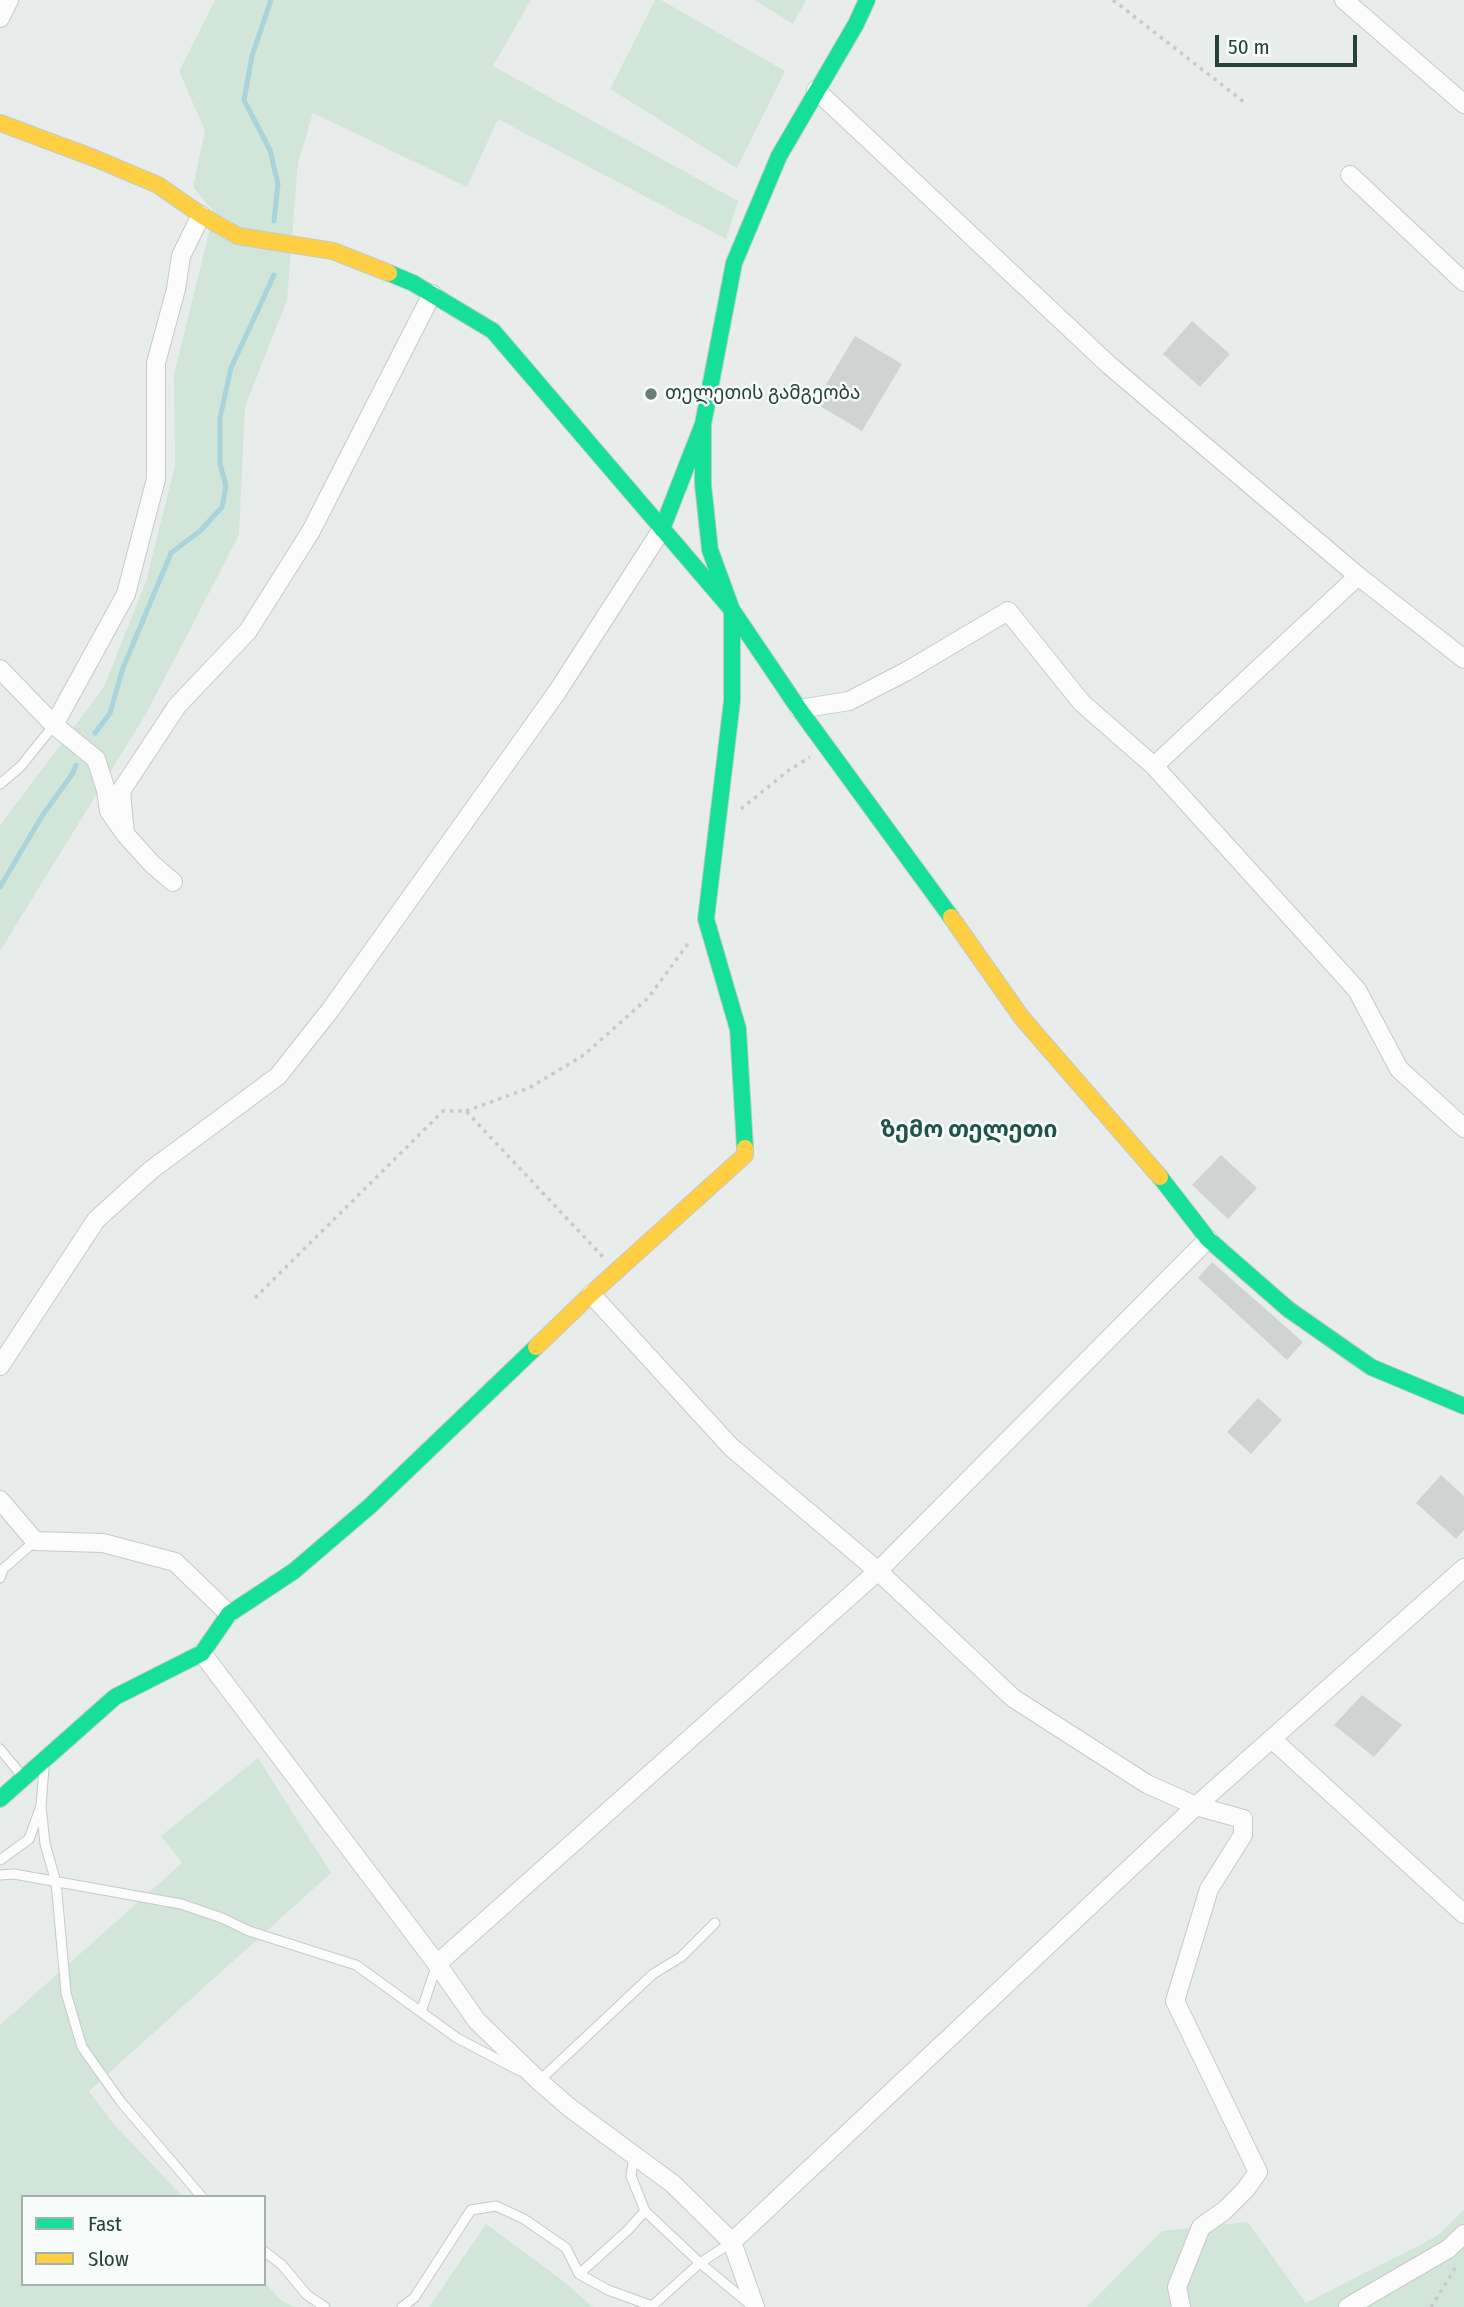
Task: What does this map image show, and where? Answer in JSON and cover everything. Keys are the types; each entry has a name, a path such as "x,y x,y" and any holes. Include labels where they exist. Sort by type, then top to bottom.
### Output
{"street":[{"path":"0,18 9,0"},
{"path":"0,1366 96,1220 151,1170 278,1076 331,1009 557,692 662,530 703,424 734,263 779,156 856,24 867,0"},
{"path":"1344,0 1464,104"},
{"path":"816,90 1109,365 1358,576 1464,659"},
{"path":"0,123 158,185 201,215 238,236 333,251 413,283 493,331 732,610 799,709 962,931 1022,1018 1149,1161 1208,1239 1288,1309 1371,1367 1464,1406"},
{"path":"1350,175 1464,282"},
{"path":"54,725 126,594 156,479 156,363 176,289 181,256 201,215"},
{"path":"125,834 121,791 177,706 248,631 311,531 432,294"},
{"path":"0,1799 116,1697 202,1653 229,1615 294,1571 370,1506 591,1294 745,1155 738,1029 706,919 732,701 732,610 710,550 696,524 703,485 703,424"},
{"path":"662,530 696,524"},
{"path":"1154,766 1358,576"},
{"path":"799,709 849,701 907,671 1008,611 1082,703 1154,766 1357,990 1399,1069 1464,1128"},
{"path":"0,669 54,725 96,759 106,790 109,811 152,864 173,882"},
{"path":"437,1964 878,1571 1208,1239"},
{"path":"591,1294 731,1447 878,1571 1013,1698 1147,1784 1196,1806 1243,1819 1243,1835 1209,1889 1175,2001 1258,2172 1246,2189 1224,2211 1201,2227 1177,2287 1181,2307"},
{"path":"0,1500 35,1541 103,1543 175,1562 229,1615"},
{"path":"732,2242 1196,1806 1464,1568"},
{"path":"202,1653 477,2021 539,2081 673,2184 732,2242 754,2307"},
{"path":"1272,1739 1464,1913"},
{"path":"1348,2307 1448,2249 1464,2234"}],"lane":[{"path":"0,784 21,766 54,725"},
{"path":"0,1578 3,1569 35,1541"},
{"path":"0,1749 24,1778"},
{"path":"44,1760 41,1806 45,1844 56,1882 66,1993 82,2047 121,2102 200,2195"},
{"path":"0,1860 29,1839 41,1806"},
{"path":"0,1875 14,1874 181,1904 222,1918 249,1931 356,1965 457,2038 539,2081 653,1974 681,1957 715,1923"},
{"path":"421,2012 437,1964"},
{"path":"634,2156 631,2176 645,2211 700,2263 754,2307"},
{"path":"402,2307 414,2298 471,2210 496,2206 524,2220 566,2248 579,2274 608,2290 652,2306 700,2263 732,2242"},
{"path":"579,2274 645,2211"},
{"path":"266,2253 282,2265 307,2295 325,2307"}],"path":[{"path":"1113,0 1244,102"},
{"path":"718,828 789,770 827,746"},
{"path":"255,1298 443,1111 466,1111 529,1088 584,1055 648,998 706,919"},
{"path":"466,1111 617,1271"},
{"path":"1431,2307 1457,2265"}],"green space":[{"path":"215,0 531,0 493,66 738,201 726,239 498,119 467,187 313,113 298,163 287,300 245,407 239,535 146,714 0,951 0,825 104,687 146,581 175,465 174,374 214,212 193,187 205,131 179,71"},
{"path":"655,0 661,0 785,71 737,168 610,89"},
{"path":"755,0 806,0 793,24"},
{"path":"258,1758 331,1873 89,2091 112,2122 181,2195 21,2195 21,2286 266,2284 282,2301 295,2307 0,2307 0,2025 182,1863 161,1836"},
{"path":"1464,2210 1464,2307 1087,2307 1162,2231 1248,2222 1306,2303 1437,2236"},
{"path":"486,2224 558,2277 593,2307 429,2307"}],"building":[{"path":"1192,321 1230,354 1200,387 1163,354"},
{"path":"855,336 902,364 862,431 815,403"},
{"path":"1221,1155 1257,1188 1228,1219 1192,1185"},
{"path":"1212,1262 1303,1342 1287,1360 1198,1278"},
{"path":"1258,1398 1282,1420 1251,1454 1227,1432"},
{"path":"1441,1475 1464,1496 1464,1530 1456,1539 1416,1503"},
{"path":"1362,1695 1402,1725 1374,1757 1334,1725"}],"waterway":[{"path":"271,0 252,56 244,100 270,150 278,184 274,221"},
{"path":"95,733 110,713 123,668 171,553 200,531 222,507 226,486 220,464 220,418 231,368 274,275"},
{"path":"0,887 76,765"}],"traffic: fast":[{"path":"662,529 703,424 734,263 779,156 856,24 867,0"},
{"path":"389,273 413,283 493,331 732,610 799,709 951,917"},
{"path":"703,424 703,485 710,550 732,610 732,701 706,919 738,1029 745,1148"},
{"path":"1160,1177 1208,1239 1288,1309 1371,1367 1464,1406"},
{"path":"0,1799 115,1697 202,1653 229,1614 294,1571 370,1506 536,1347"}],"traffic: slow":[{"path":"0,123 158,185 201,215 238,236 333,251 389,273"},
{"path":"951,917 1022,1018 1160,1177"},
{"path":"536,1347 745,1155 745,1148"}],"place":[{"name":"თელეთის გამგეობა","path":"651,394"}],"district":[{"name":"ზემო თელეთი","path":"969,1131"}]}
